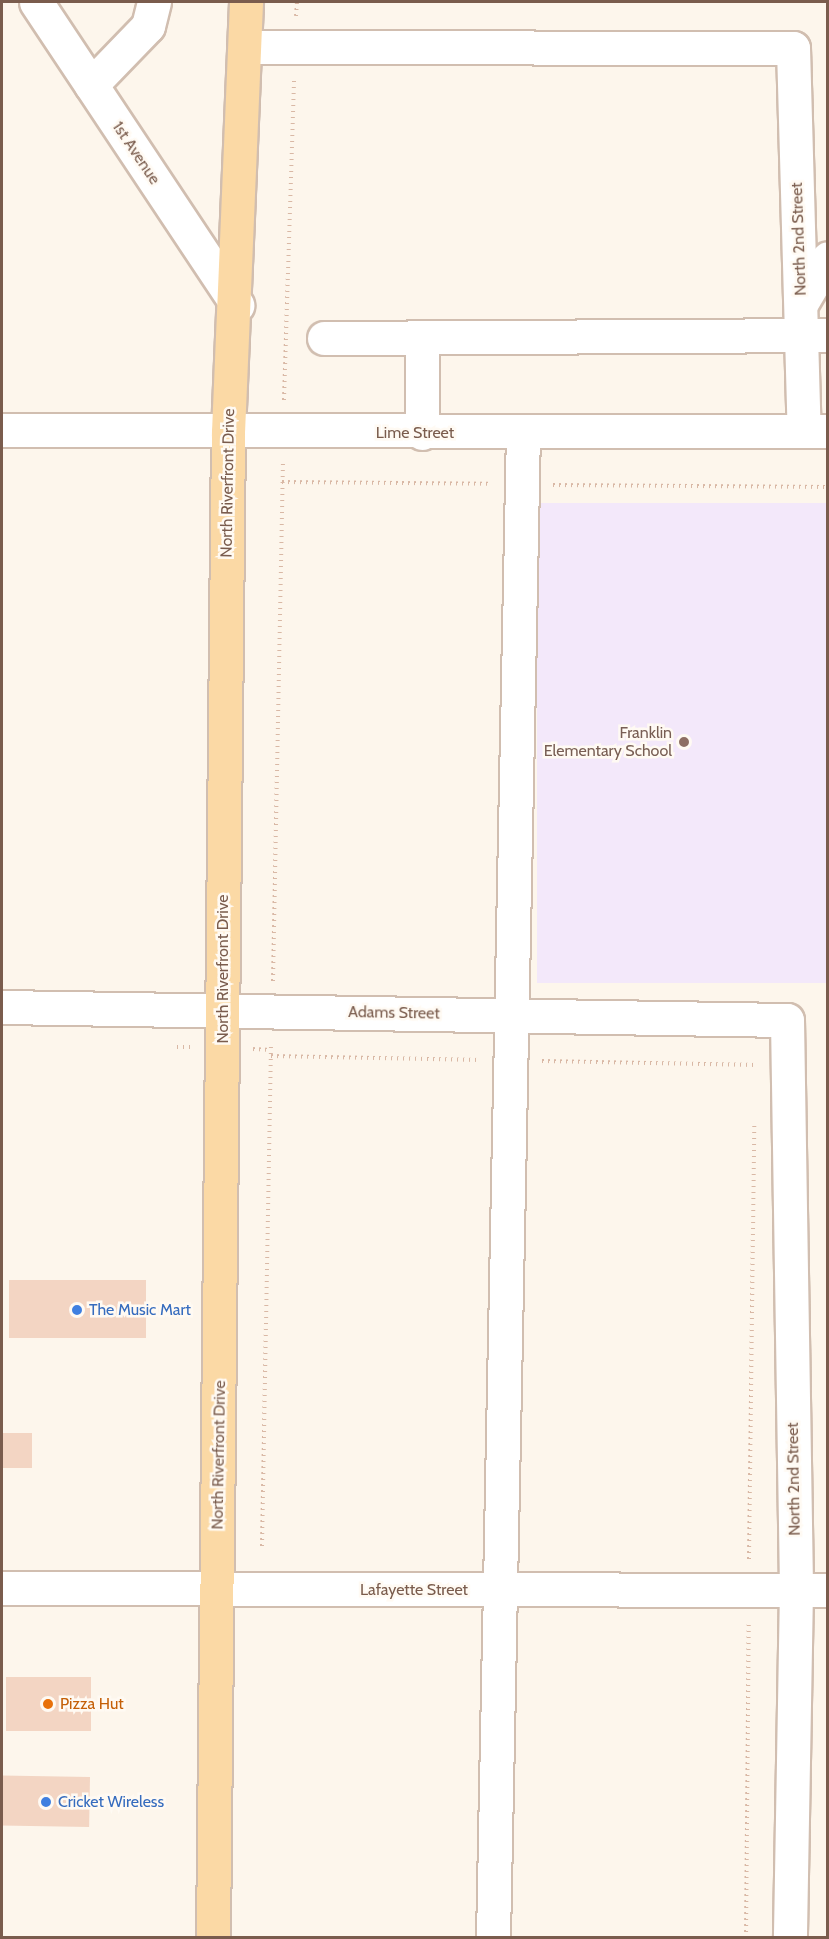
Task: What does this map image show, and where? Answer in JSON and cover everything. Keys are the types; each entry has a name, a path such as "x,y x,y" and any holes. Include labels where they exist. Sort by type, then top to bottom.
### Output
{"main road":[{"name":"North Riverfront Drive","path":"213,1938 228,432 237,305 246,2"}],"street":[{"name":"1st Avenue","path":"36,2 237,305"},
{"path":"91,85 148,26 154,2"},
{"path":"244,47 295,50"},
{"name":"North 2nd Street","path":"295,50 793,48 816,431"},
{"path":"324,338 422,338 810,325 828,258"},
{"path":"422,338 422,433"},
{"name":"Lime Street","path":"2,430 523,434 816,431"},
{"path":"493,1938 497,1590 511,1061 523,434"},
{"name":"Adams Street","path":"2,1008 787,1020"},
{"name":"North 2nd Street","path":"787,1020 812,1589 790,1938"},
{"name":"Lafayette Street","path":"2,1588 812,1589"}],"path":[{"path":"262,1546 284,432 297,2"},
{"path":"271,1056 754,1065 788,1069"},
{"path":"754,1065 754,1077"},
{"path":"746,1938 754,1112"}],"shaded area":[{"name":"Franklin Elementary School","path":"537,503 827,503 827,983 537,983"}],"building":[{"name":"The Music Mart","path":"9,1280 146,1280 146,1338 9,1338"},
{"path":"2,1433 32,1433 32,1468 2,1468"},
{"name":"Pizza Hut","path":"6,1677 91,1677 91,1731 6,1731"},
{"name":"Cricket Wireless","path":"2,1775 90,1777 89,1827 2,1825"}],"place":[{"name":"Franklin Elementary School","path":"684,742"},
{"name":"The Music Mart","path":"77,1310"},
{"name":"Pizza Hut","path":"48,1704"},
{"name":"Cricket Wireless","path":"46,1802"}]}
